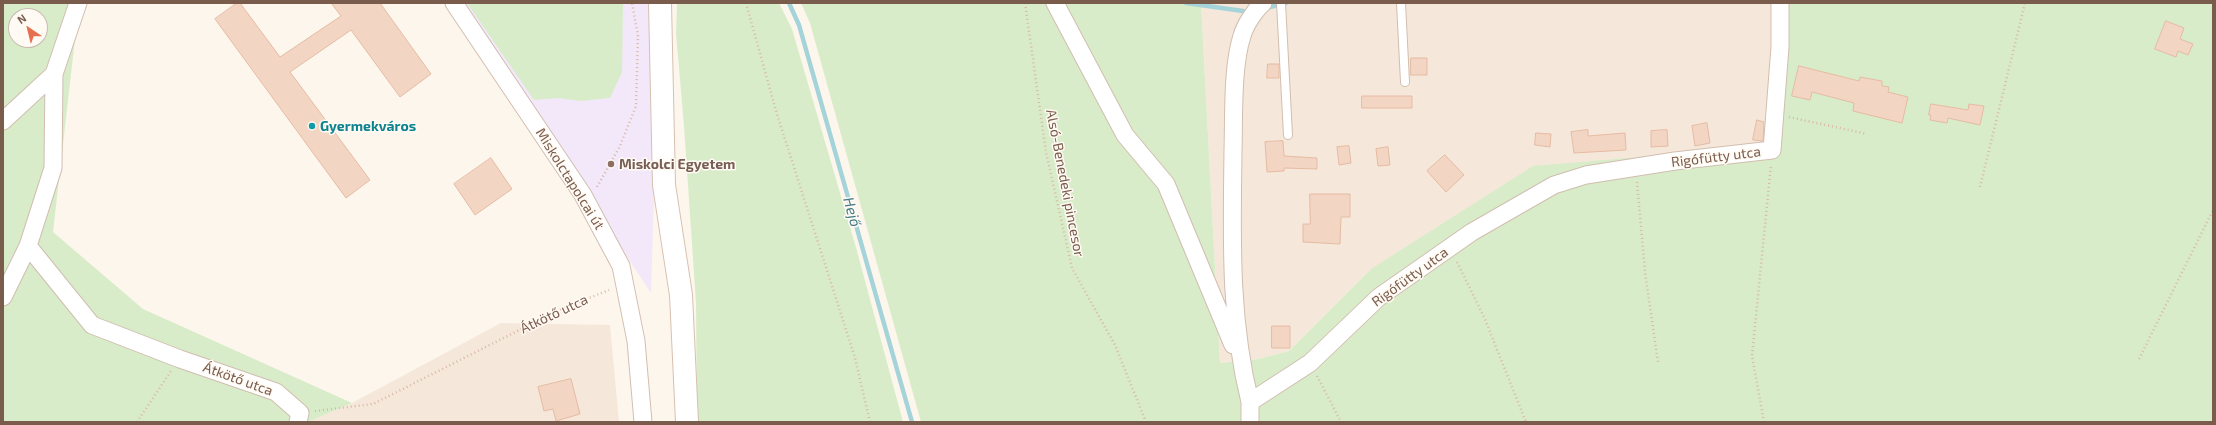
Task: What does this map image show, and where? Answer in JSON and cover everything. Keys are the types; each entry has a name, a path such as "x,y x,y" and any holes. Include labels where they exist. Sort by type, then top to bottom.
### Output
{"street":[{"path":"3,297 28,246 53,168 54,74 78,3"},
{"name":"Miskolctapolcai út","path":"454,3 587,203 621,266 636,341 643,422"},
{"path":"660,3 664,185 681,295 687,422"},
{"path":"1055,3 1125,135 1166,184 1240,362 1250,402 1250,422"},
{"path":"1240,362 1232,275 1236,78 1242,35 1263,3"},
{"name":"Rigófütty utca","path":"1250,402 1310,363 1379,297 1449,247 1554,185 1586,175 1636,167 1772,150 1780,47 1780,3"},
{"path":"3,121 54,74"},
{"name":"Átkötő utca","path":"28,246 92,325 180,359 276,392 299,418"}],"lane":[{"path":"1401,3 1405,82"},
{"path":"1282,7 1288,135"}],"path":[{"path":"587,203 620,146 636,106 638,36 632,3"},
{"path":"746,3 776,111 854,358 870,422"},
{"name":"Alsó-Benedeki pincesor","path":"1024,3 1046,152 1072,268 1115,345 1146,422"},
{"path":"1980,187 2025,3"},
{"path":"1775,114 1867,134"},
{"path":"1764,422 1752,356 1772,150"},
{"path":"1636,167 1645,272 1658,362"},
{"path":"2139,359 2213,210"},
{"path":"1449,247 1484,317 1526,422"},
{"name":"Átkötő utca","path":"299,418 373,404 559,310 625,283"},
{"path":"137,422 180,359"},
{"path":"1310,363 1331,399 1341,422"}],"shaded area":[{"name":"Miskolci Egyetem","path":"459,3 660,3 651,293"},
{"path":"1201,3 1788,3 1780,145 1371,269 1289,351 1258,359 1220,363"},
{"path":"501,323 610,325 619,422 308,422 352,403"}],"green space":[{"path":"3,3 85,3 75,39 53,232 143,309 352,403 308,422 3,422"},
{"path":"467,3 623,3 622,72 610,98 581,101 558,98 534,100"},
{"path":"677,3 779,3 792,29 857,251 903,422 697,422 696,303 676,33"},
{"path":"801,3 1201,3 1220,363 1258,359 1289,351 1371,269 1533,166 1780,145 1788,3 2213,3 2213,422 921,422 810,23"}],"building":[{"path":"237,3 240,3 280,57 341,16 331,3 380,3 431,74 400,97 351,30 290,72 370,180 346,198 215,19"},
{"path":"2166,21 2184,28 2180,39 2193,44 2188,55 2178,51 2176,57 2155,49"},
{"path":"1411,58 1427,58 1427,75 1411,75"},
{"path":"1268,64 1279,64 1279,78 1267,78"},
{"path":"1799,66 1859,81 1860,77 1882,81 1882,86 1889,87 1888,92 1908,97 1902,123 1853,111 1854,103 1812,92 1810,100 1792,96"},
{"path":"1362,96 1412,96 1412,108 1362,108"},
{"path":"1931,104 1968,110 1969,104 1984,106 1980,125 1948,118 1947,123 1930,120 1931,115 1929,115"},
{"path":"1757,120 1764,122 1763,141 1753,140"},
{"path":"1707,123 1710,143 1695,146 1692,126"},
{"path":"1588,130 1588,136 1625,133 1626,150 1574,153 1571,132"},
{"path":"1667,130 1668,146 1651,147 1651,131"},
{"path":"1536,133 1551,134 1550,147 1535,145"},
{"path":"1283,141 1284,156 1317,158 1317,169 1284,168 1284,171 1267,172 1265,142"},
{"path":"1349,146 1351,163 1339,165 1337,147"},
{"path":"1388,147 1390,165 1378,166 1376,149"},
{"path":"1445,155 1464,175 1446,192 1427,171"},
{"path":"491,158 512,189 475,215 454,184"},
{"path":"1310,194 1350,194 1350,217 1341,217 1340,244 1303,242 1303,224 1310,224"},
{"path":"1272,326 1290,326 1290,348 1272,348"},
{"path":"571,379 580,414 556,421 553,409 544,411 538,387"}],"waterway":[{"name":"Hejő","path":"789,3 799,25 912,422"},
{"path":"1186,3 1243,11"},
{"path":"1270,7 1286,3"}],"place":[{"name":"Gyermekváros","path":"312,126"},
{"name":"Miskolci Egyetem","path":"611,164"}]}
